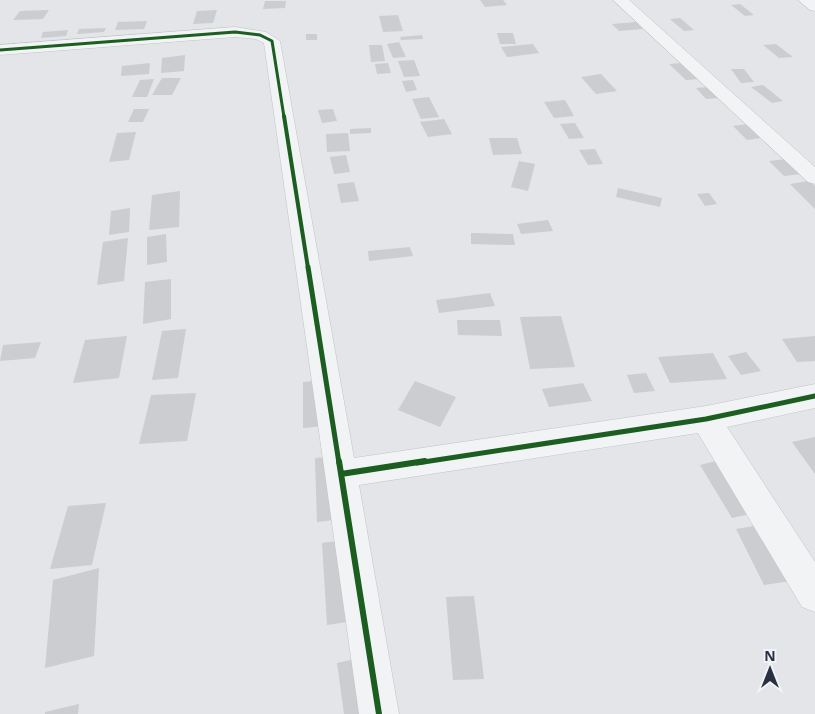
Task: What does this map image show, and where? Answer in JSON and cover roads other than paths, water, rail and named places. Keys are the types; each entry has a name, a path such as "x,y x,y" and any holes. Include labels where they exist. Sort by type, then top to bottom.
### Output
{"street":[{"path":"620,0 812,173"},
{"path":"805,0 815,7"},
{"path":"0,50 235,32 260,35 272,41 379,714"},
{"path":"341,474 706,419 815,396"},
{"path":"706,419 815,594"}]}
